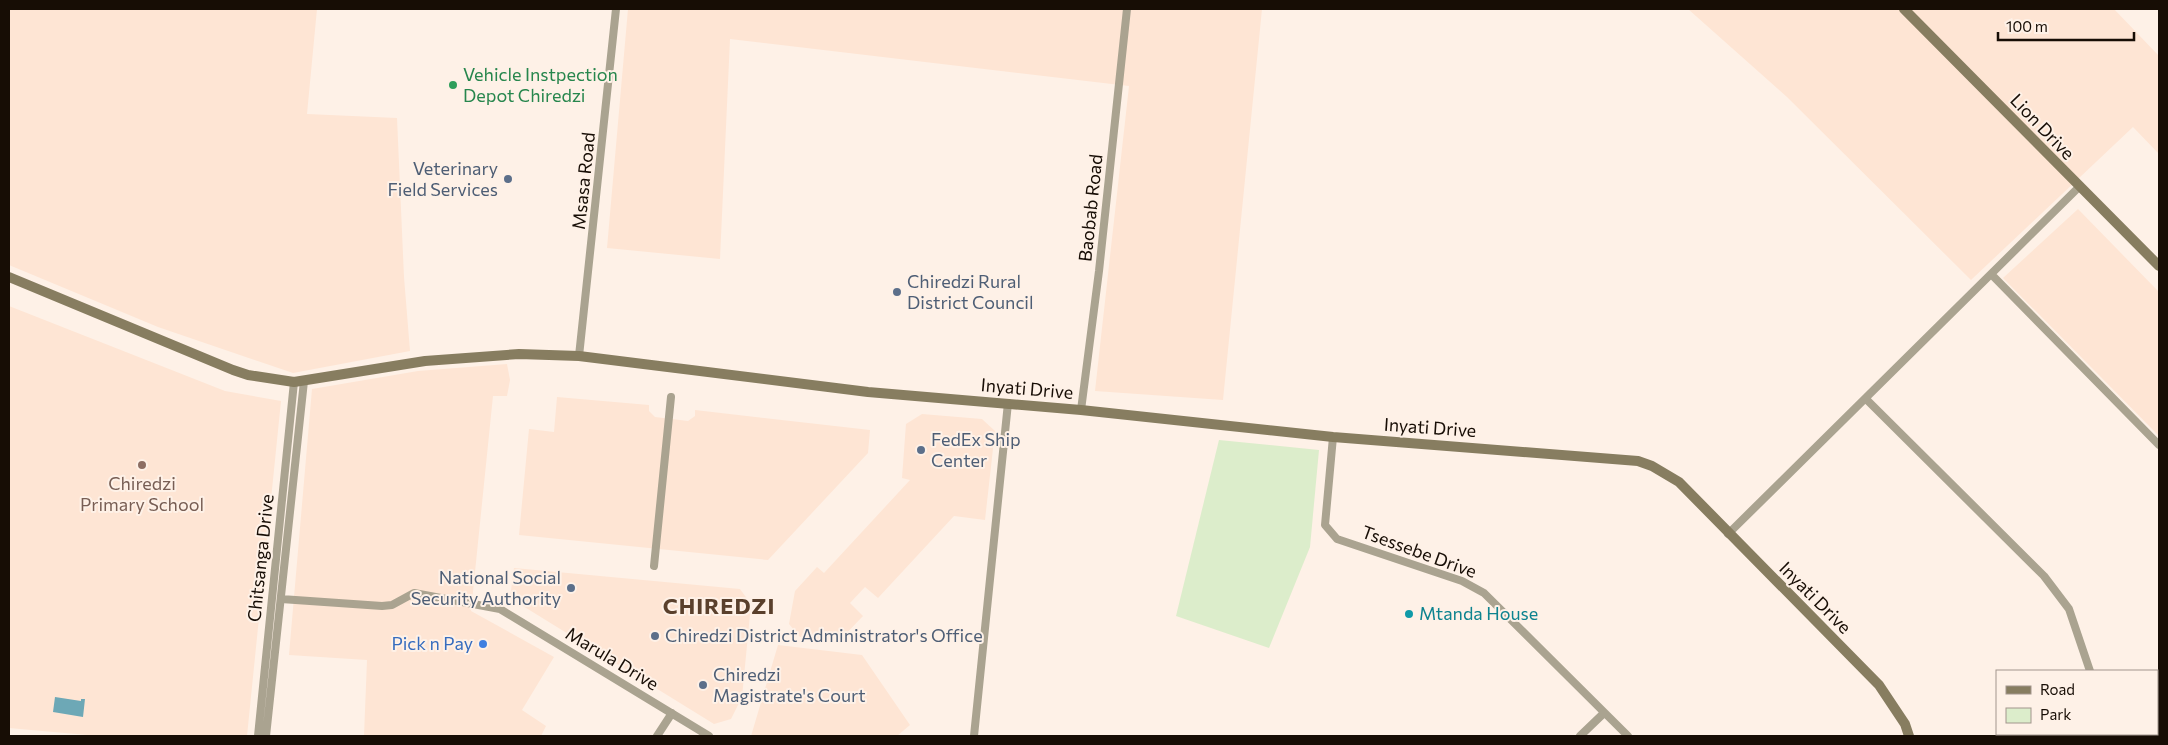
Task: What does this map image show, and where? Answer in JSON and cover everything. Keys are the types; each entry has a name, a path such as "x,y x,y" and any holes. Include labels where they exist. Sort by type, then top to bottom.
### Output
{"street":[{"name":"Msasa Road","path":"579,356 616,9"},
{"name":"Baobab Road","path":"1080,410 1099,271 1127,9"},
{"name":"Lion Drive","path":"1904,9 2159,266"},
{"path":"1728,534 2079,187"},
{"path":"1992,274 2159,445"},
{"name":"Inyati Drive","path":"9,277 233,370 248,375 299,381 425,361 518,354 579,356 726,376 1080,410 1333,437 1638,461 1652,466 1679,482 1728,534 1879,685 1905,724 1909,736"},
{"path":"266,736 281,599 299,381"},
{"name":"Chitsanga Drive","path":"258,736 299,381"},
{"path":"654,566 671,397"},
{"path":"1866,399 2044,576 2069,609 2090,670"},
{"path":"974,736 1008,403"},
{"name":"Tsessebe Drive","path":"1333,437 1325,525 1338,539 1462,581 1484,593 1628,736"},
{"name":"Marula Drive","path":"281,599 382,606 392,605 414,593 500,609 709,736"},
{"path":"657,736 672,713"},
{"path":"1580,736 1604,713"}],"shaded area":[{"path":"9,9 317,9 307,114 397,118 404,277 410,351 293,373 158,327 9,265"},
{"path":"628,9 1262,9 1223,400 1095,391 1129,86 730,39 720,259 607,248"},
{"path":"1688,9 2114,9 2159,56 2159,154 2133,127 1971,280 1787,97"},
{"path":"2078,209 2159,292 2159,436 2003,278"},
{"name":"Chiredzi Primary School","path":"9,306 225,391 281,401 247,736 98,736 9,728"},
{"path":"507,364 510,380 507,396 493,396 471,611 554,657 522,710 546,726 541,736 364,736 367,660 289,655 312,389 418,371"},
{"path":"557,397 649,405 649,411 655,417 688,421 695,416 695,410 870,430 868,453 768,560 519,535 529,429 554,432"},
{"path":"922,414 982,419 995,431 985,520 954,516 878,598 865,587 850,603 863,616 839,641 800,637 789,624 795,591 817,567 824,573 910,480 902,478 906,424"},
{"path":"514,568 740,589 751,604 742,697 731,719 714,724 510,598"},
{"path":"778,645 862,655 910,725 897,736 751,736"}],"green space":[{"path":"1219,440 1319,450 1310,547 1269,648 1176,616"}],"water":[{"path":"55,697 81,701 81,699 85,699 83,717 53,712"}],"place":[{"name":"Vehicle Instpection Depot Chiredzi","path":"453,85"},
{"name":"Veterinary Field Services","path":"508,179"},
{"name":"Chiredzi Rural District Council","path":"897,292"},
{"name":"FedEx Ship Center","path":"921,450"},
{"name":"Chiredzi Primary School","path":"142,465"},
{"name":"National Social Security Authority","path":"571,588"},
{"name":"Mtanda House","path":"1409,614"},
{"name":"Chiredzi District Administrator's Office","path":"655,636"},
{"name":"Pick n Pay","path":"483,644"},
{"name":"Chiredzi Magistrate's Court","path":"703,685"}],"district":[{"name":"CHIREDZI","path":"719,606"}]}
